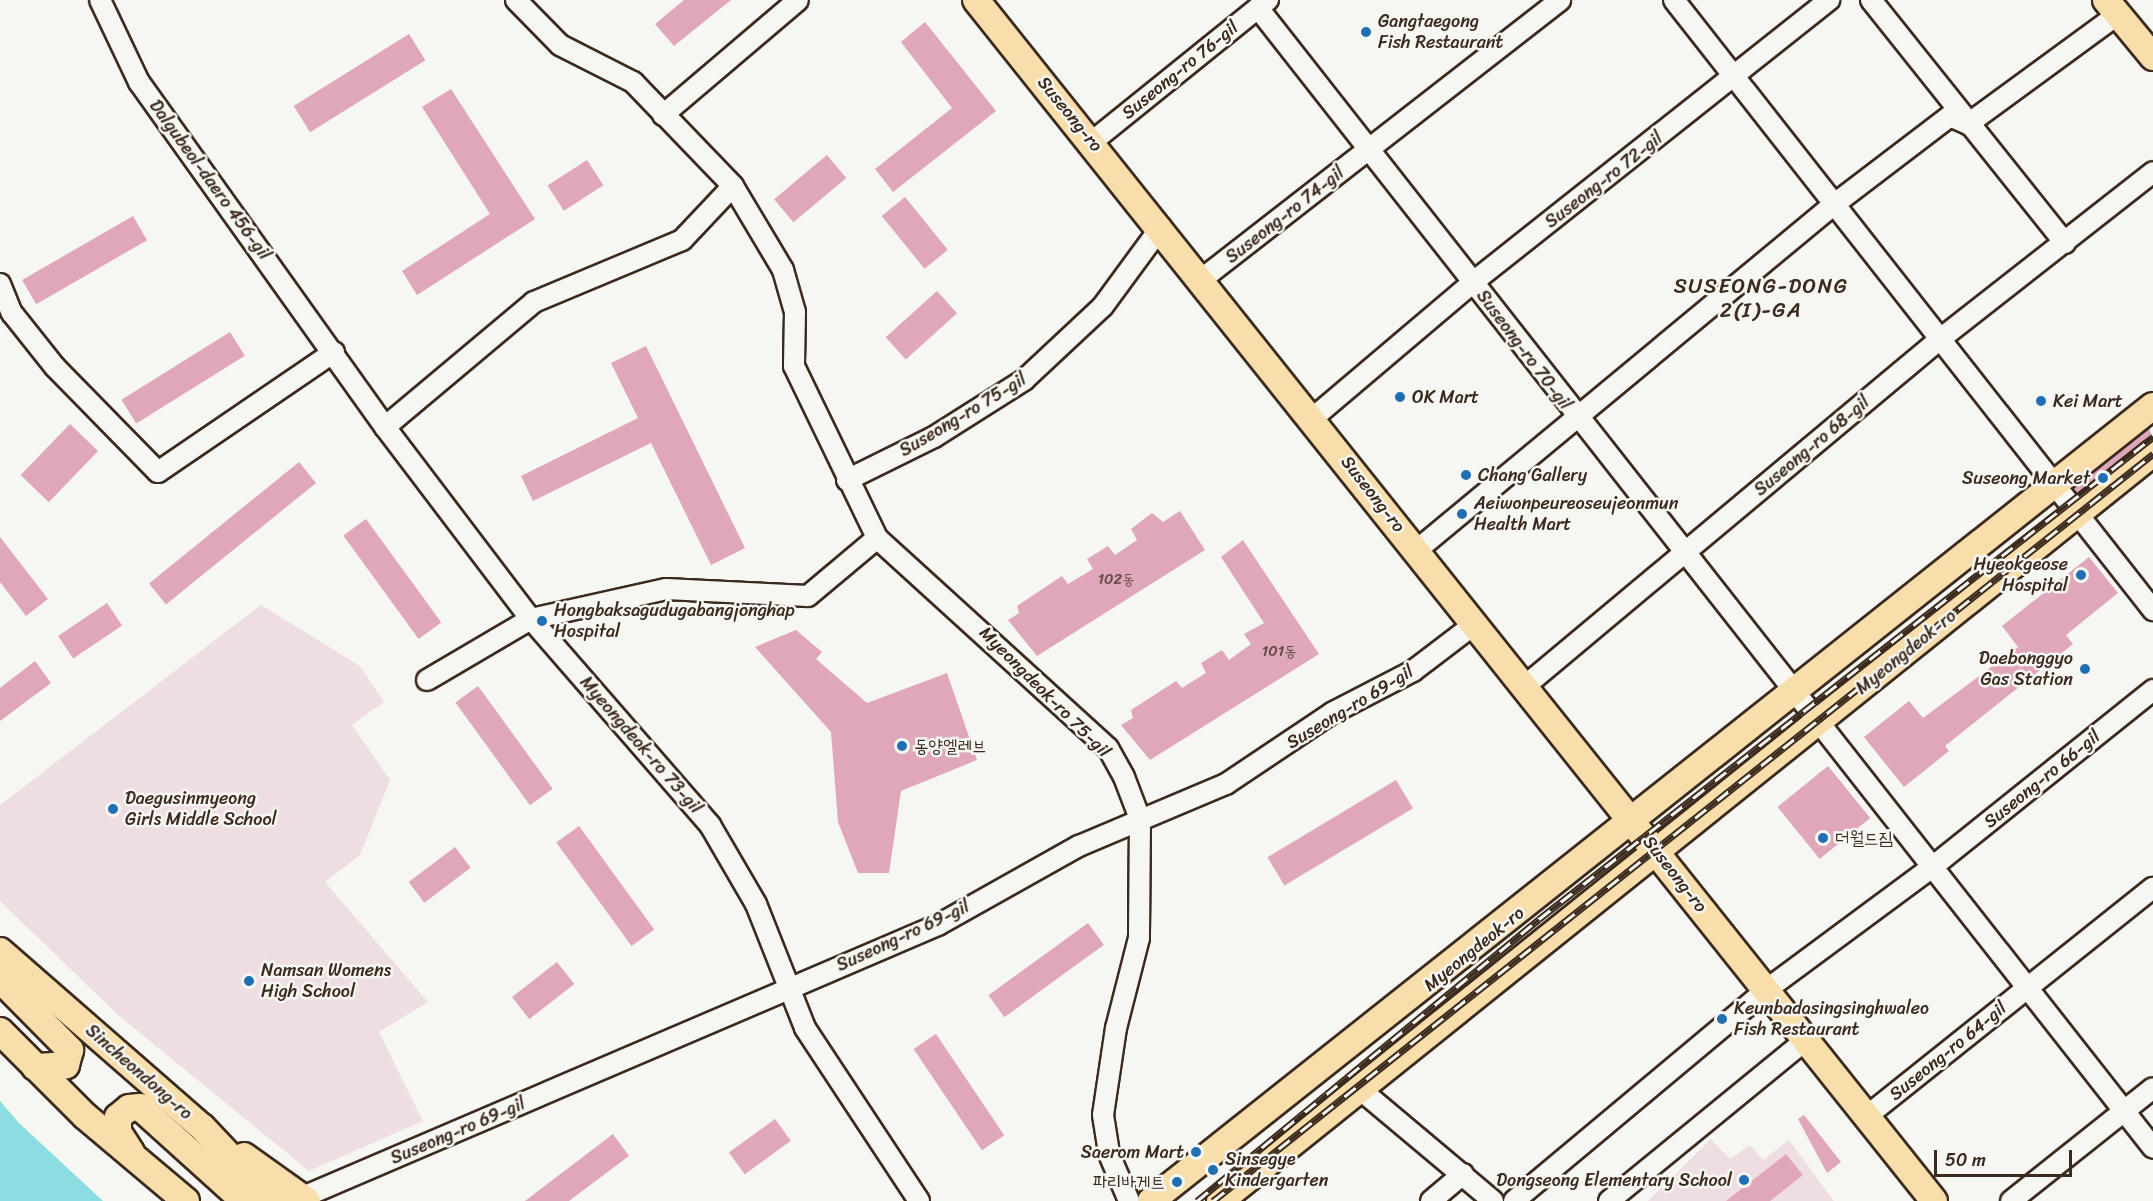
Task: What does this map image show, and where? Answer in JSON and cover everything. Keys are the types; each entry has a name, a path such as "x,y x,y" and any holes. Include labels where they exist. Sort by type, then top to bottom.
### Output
{"main road":[{"name":"Suseong-ro","path":"976,0 1093,141 1934,1201"},
{"path":"2111,7 2153,57"},
{"name":"Myeongdeok-ro","path":"1151,1201 1633,822 1793,691 2153,406"},
{"name":"Myeongdeok-ro","path":"1220,1201 1362,1091 1818,724 2077,511 2153,453"},
{"name":"Sincheondong-ro","path":"0,951 202,1127 272,1201"},
{"path":"0,979 70,1050 66,1065 35,1067"},
{"path":"0,1031 35,1067 186,1201"},
{"path":"133,1156 118,1132 118,1117 129,1108 140,1107 244,1201"},
{"path":"202,1127 305,1199"}],"street":[{"name":"Dalgubeol-daero 456-gil","path":"100,0 139,82 334,352 385,427 531,619"},
{"path":"427,681 531,619 666,589 808,596 877,538 847,480 794,366 795,312 783,270 734,186 663,116 633,82 560,45 516,0"},
{"path":"663,116 798,0"},
{"name":"Suseong-ro 74-gil","path":"1202,279 1560,0"},
{"path":"1674,0 1832,206 2077,511 2153,610"},
{"name":"Suseong-ro 72-gil","path":"1312,418 1472,283 1735,77 1829,0"},
{"path":"1870,0 2065,243"},
{"path":"1263,4 1368,150 1472,283"},
{"name":"Suseong-ro 76-gil","path":"1093,141 1263,4"},
{"path":"1968,124 2111,7"},
{"name":"Suseong-ro 70-gil","path":"1417,550 1832,206 1950,116 1968,124"},
{"name":"Suseong-ro 68-gil","path":"1525,686 1939,340 2153,172"},
{"path":"385,427 534,302 682,240 734,186"},
{"name":"Suseong-ro 75-gil","path":"847,480 934,437 1024,380 1104,306 1161,227"},
{"name":"Suseong-ro 70-gil","path":"1472,283 1576,418"},
{"path":"0,284 12,313 56,367 158,472 334,352"},
{"path":"1576,418 1931,868 2029,987 2153,1148"},
{"name":"Myeongdeok-ro 75-gil","path":"877,538 1108,748 1140,819 1139,938 1116,1028 1103,1115 1109,1154 1129,1201"},
{"name":"Myeongdeok-ro 73-gil","path":"531,619 710,825 756,904 786,989 805,1028 920,1201"},
{"name":"Suseong-ro 69-gil","path":"305,1199 938,925 1079,846 1226,784 1332,713 1413,671 1476,623"},
{"name":"Suseong-ro 66-gil","path":"1767,990 1931,868 2153,690"},
{"name":"Suseong-ro 64-gil","path":"1867,1116 2153,888"},
{"path":"1514,1201 1767,990"},
{"path":"1609,1201 1806,1040"},
{"path":"2011,1201 2153,1088"},
{"path":"1362,1091 1463,1174 1492,1201"},
{"path":"1431,1201 1463,1174"}],"shaded area":[{"path":"261,605 360,666 384,702 352,725 390,780 360,855 325,882 428,1002 379,1032 423,1121 309,1171 118,1015 0,901 0,805"},
{"name":"Dongseong Elementary School","path":"1711,1139 1730,1159 1750,1145 1763,1160 1789,1140 1834,1201 1648,1201"}],"water":[{"path":"0,1101 19,1123 103,1201 0,1201"}],"building":[{"path":"684,0 731,0 674,46 655,24"},
{"path":"925,22 996,111 893,192 875,169 952,108 901,42"},
{"path":"409,34 425,60 310,132 294,106"},
{"path":"451,89 535,219 417,295 402,271 490,214 422,107"},
{"path":"827,155 846,178 793,222 774,199"},
{"path":"587,160 603,185 564,211 548,186"},
{"path":"905,197 948,250 924,269 882,216"},
{"path":"133,216 147,240 36,304 22,280"},
{"path":"937,291 957,313 906,359 886,337"},
{"path":"230,332 245,356 136,424 121,400"},
{"path":"646,346 745,548 711,565 651,443 533,501 521,476 638,418 611,363"},
{"path":"70,424 98,451 49,502 21,475"},
{"path":"2149,428 2153,438 2077,494 2073,489"},
{"path":"299,462 316,483 166,604 149,583"},
{"path":"1180,511 1205,550 1037,656 1008,620 1019,613 1017,606 1062,576 1068,584 1093,569 1087,559 1108,546 1115,555 1137,540 1131,529 1152,513 1163,522"},
{"path":"366,519 441,623 419,639 343,535"},
{"path":"0,537 48,599 26,616 0,582"},
{"path":"1243,540 1319,654 1150,760 1121,725 1133,718 1131,710 1176,681 1182,688 1206,673 1201,663 1222,650 1229,660 1251,644 1244,634 1264,623 1221,557"},
{"path":"2089,557 2118,593 2066,635 2073,644 1945,746 1949,751 1904,787 1864,737 1909,701 1923,718 2018,647 2002,626"},
{"path":"107,603 122,625 73,658 58,636"},
{"name":"동양엘레브","path":"796,630 822,652 816,659 867,703 947,673 977,760 901,791 889,873 858,873 838,822 831,732 755,647"},
{"path":"35,661 51,683 0,721 0,688"},
{"path":"478,686 553,789 530,805 455,702"},
{"path":"1828,766 1870,818 1820,859 1777,807"},
{"path":"1396,780 1413,808 1284,886 1267,857"},
{"path":"579,826 654,930 632,946 556,842"},
{"path":"455,847 471,868 424,903 409,882"},
{"path":"1088,923 1104,945 1004,1017 988,995"},
{"path":"557,962 574,984 529,1019 512,997"},
{"path":"936,1034 1004,1135 982,1150 914,1049"},
{"path":"1804,1115 1841,1162 1827,1173 1798,1119"},
{"path":"775,1119 791,1141 745,1174 729,1153"},
{"path":"613,1134 629,1156 569,1201 525,1201"},
{"path":"1786,1154 1803,1175 1770,1201 1726,1201"}],"railway":[{"path":"1197,1201 1539,919 2153,437"},
{"path":"1213,1201 2153,454"}],"place":[{"name":"Gangtaegong Fish Restaurant","path":"1366,32"},
{"name":"OK Mart","path":"1400,397"},
{"name":"Kei Mart","path":"2041,401"},
{"name":"Chang Gallery","path":"1466,475"},
{"name":"Suseong Market","path":"2103,478"},
{"name":"Aeiwonpeureoseujeonmun Health Mart","path":"1462,514"},
{"name":"Hyeokgeose Hospital","path":"2081,575"},
{"name":"Hongbaksagudugabangjonghap Hospital","path":"542,621"},
{"name":"Daebonggyo Gas Station","path":"2085,669"},
{"name":"동양엘레브","path":"902,746"},
{"name":"Daegusinmyeong Girls Middle School","path":"113,809"},
{"name":"더월드짐","path":"1823,838"},
{"name":"Namsan Womens High School","path":"249,981"},
{"name":"Keunbadasingsinghwaleo Fish Restaurant","path":"1722,1019"},
{"name":"Saerom Mart","path":"1196,1152"},
{"name":"Sinsegye Kindergarten","path":"1213,1170"},
{"name":"Dongseong Elementary School","path":"1744,1180"},
{"name":"파리바게트","path":"1177,1182"}],"district":[{"name":"SUSEONG-DONG 2(I)-GA","path":"1761,298"}]}
